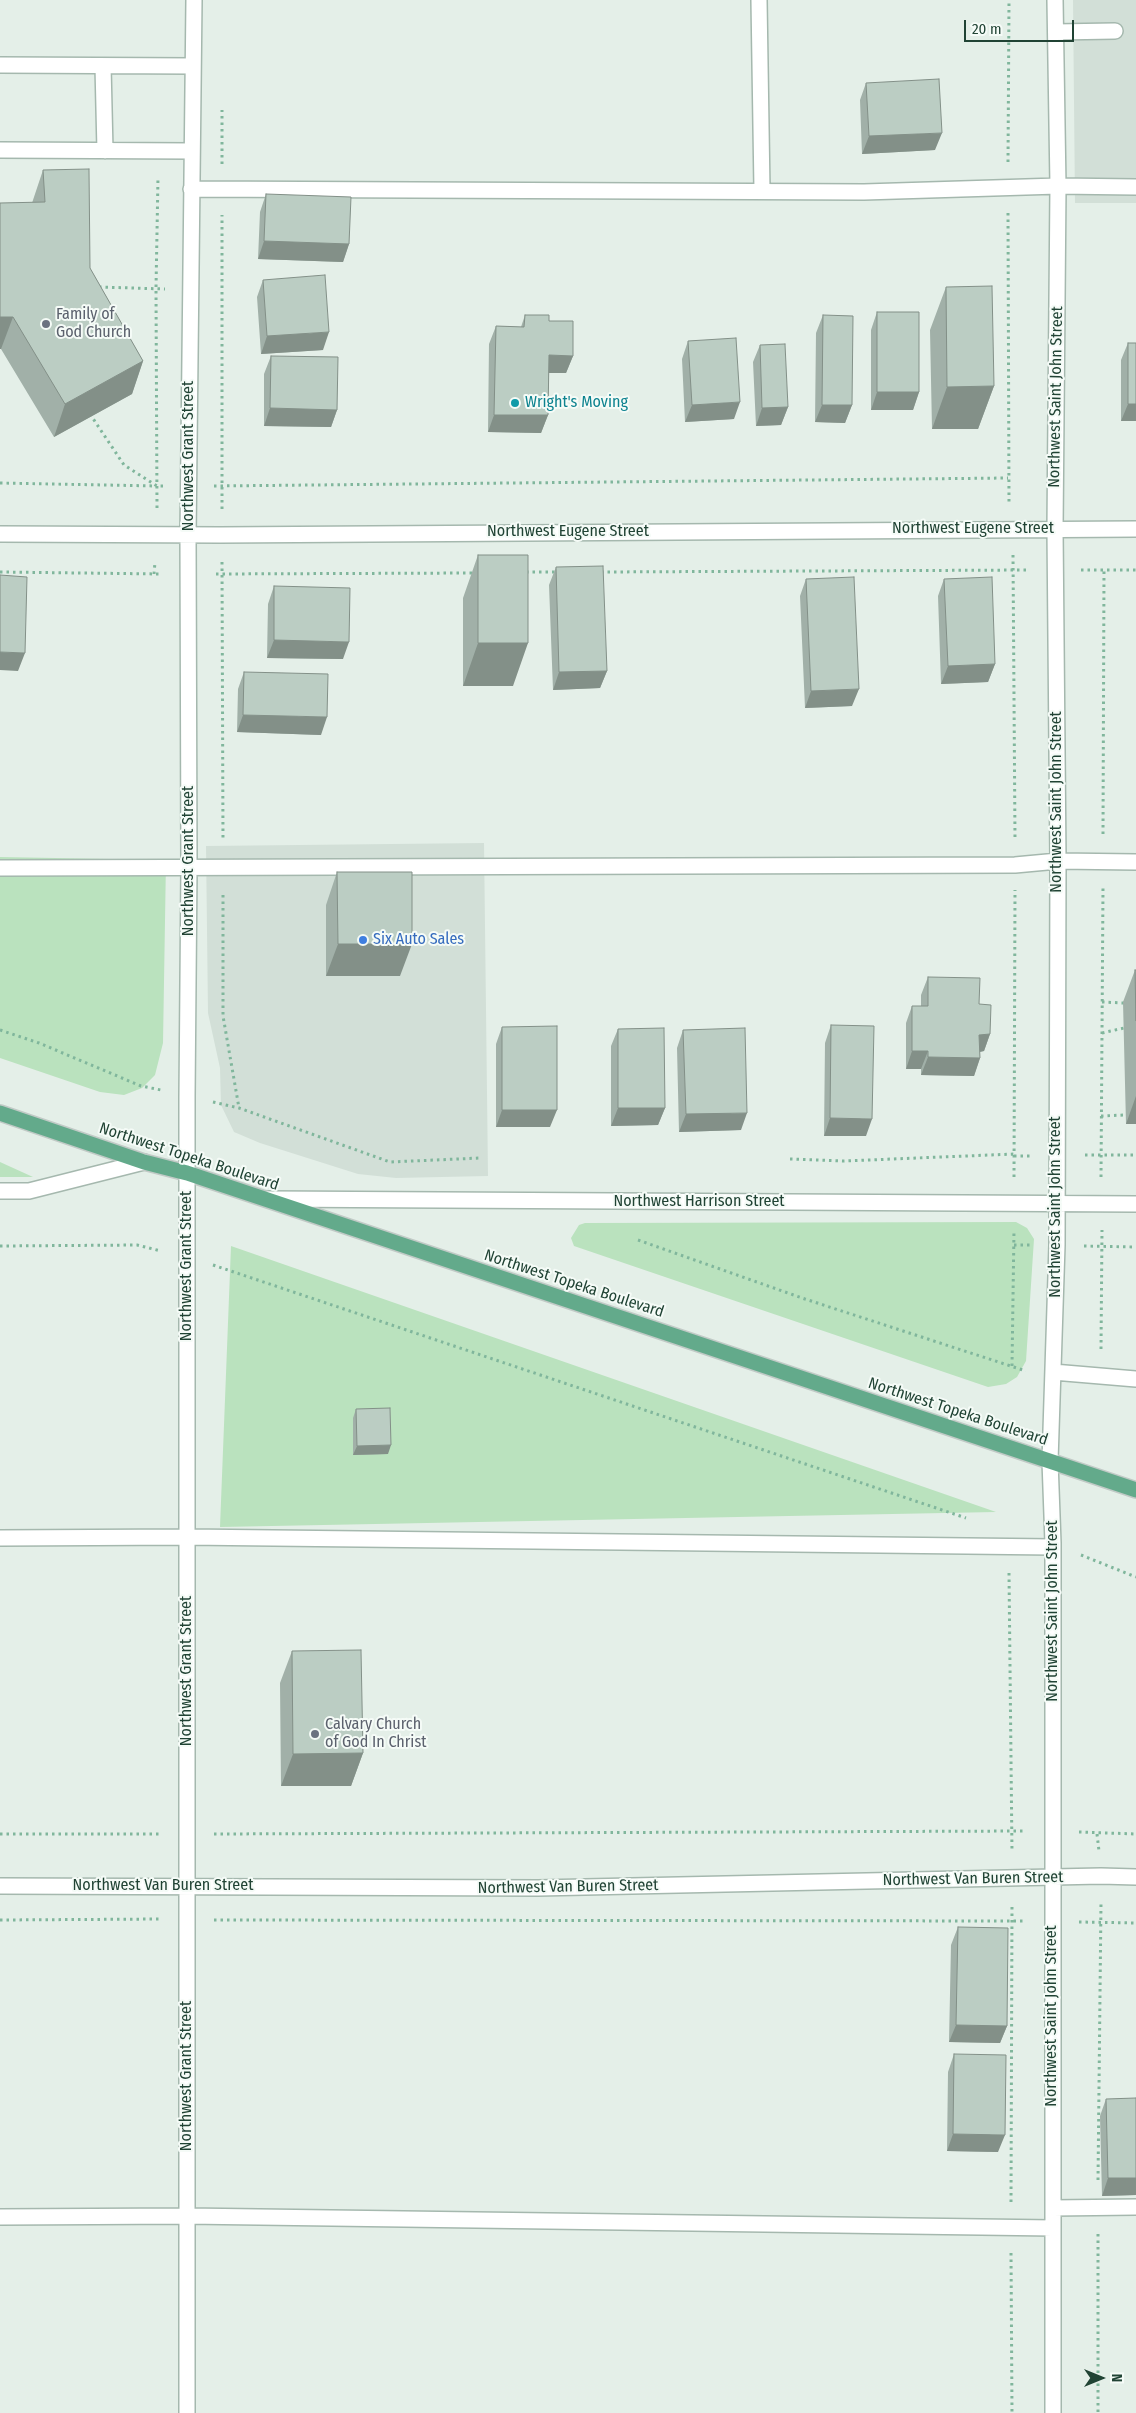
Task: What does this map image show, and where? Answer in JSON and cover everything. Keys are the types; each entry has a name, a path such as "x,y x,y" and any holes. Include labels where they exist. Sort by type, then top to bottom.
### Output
{"main road":[{"name":"Northwest Topeka Boulevard","path":"0,1113 144,1162 187,1173 1136,1490"}],"street":[{"name":"Northwest Grant Street","path":"187,2413 188,535 194,0"},
{"path":"759,0 762,190"},
{"name":"Northwest Saint John Street","path":"1053,2413 1053,1545 1050,1461 1056,1204 1058,861 1055,529 1058,186 1056,0"},
{"path":"1056,32 1115,31"},
{"path":"0,66 193,66"},
{"path":"103,66 104,151"},
{"path":"0,150 192,151"},
{"path":"191,189 762,190 864,192 1058,186 1136,187"},
{"name":"Northwest Eugene Street","path":"0,534 188,535 1136,528"},
{"path":"0,868 1015,865 1058,861 1136,862"},
{"path":"0,1191 29,1191 144,1162"},
{"name":"Northwest Harrison Street","path":"261,1199 1136,1204"},
{"path":"1053,1376 1136,1379"},
{"path":"0,1538 187,1537 996,1546 1053,1545"},
{"name":"Northwest Van Buren Street","path":"0,1886 538,1888 1101,1876 1136,1877"},
{"path":"1053,2208 1136,2207"},
{"path":"0,2216 187,2216 1053,2228"}],"path":[{"path":"1009,0 1008,478 1014,570 1015,865 1012,1366"},
{"path":"154,574 157,535 156,288 158,175"},
{"path":"92,287 190,290"},
{"path":"90,414 124,465 157,486"},
{"path":"0,483 157,486 189,484 223,486 1008,478"},
{"path":"1101,1377 1104,570"},
{"path":"599,572 1136,570"},
{"path":"0,572 154,574 480,573"},
{"path":"520,572 559,572"},
{"path":"1102,1002 1124,1003 1124,1000"},
{"path":"1102,1032 1124,1028"},
{"path":"0,1030 141,1086 239,1108 390,1162 480,1158"},
{"path":"1101,1116 1125,1115"},
{"path":"790,1159 844,1161 1014,1154"},
{"path":"638,1240 805,1299 1012,1366 1053,1376"},
{"path":"0,1246 137,1246 187,1256 984,1524 1009,1568 1012,1831 1012,2413"},
{"path":"1053,1545 1136,1577"},
{"path":"0,1834 1053,1830 1097,1834 1136,1834"},
{"path":"1097,1834 1101,1876 1098,2413"},
{"path":"0,1920 168,1919"},
{"path":"205,1920 1052,1921 1136,1924"}],"shaded area":[{"path":"1073,0 1136,0 1136,203 1075,203"},
{"path":"484,843 488,1176 396,1178 358,1174 260,1143 234,1132 221,1105 220,1068 208,1013 206,846"}],"green space":[{"path":"0,857 166,860 163,1043 155,1075 142,1088 124,1095 100,1092 0,1058"},
{"path":"0,1162 33,1177 0,1177"},
{"path":"1016,1222 1027,1228 1034,1239 1026,1361 1017,1377 1006,1384 988,1387 574,1246 571,1238 579,1225 585,1223"},
{"path":"231,1246 996,1512 220,1527"}],"building":[{"path":"939,79 942,133 869,136 866,83"},
{"name":"Family of God Church","path":"89,169 90,268 143,361 65,404 13,317 0,317 0,203 45,202 43,170"},
{"path":"266,194 351,197 349,244 264,241"},
{"path":"325,275 329,332 267,336 263,280"},
{"path":"992,286 994,386 947,387 946,287"},
{"path":"877,312 919,312 919,392 877,392"},
{"name":"Wright's Moving","path":"525,315 549,315 549,321 573,321 573,356 549,355 548,415 494,415 496,326 524,327"},
{"path":"823,315 853,316 852,405 822,405"},
{"path":"736,338 740,402 692,405 688,341"},
{"path":"1128,343 1136,343 1136,404 1128,404"},
{"path":"785,344 788,407 762,408 760,345"},
{"path":"271,356 338,357 337,410 270,408"},
{"path":"478,555 528,555 528,643 478,643"},
{"path":"603,566 607,671 559,672 556,567"},
{"path":"0,575 27,577 25,653 0,652"},
{"path":"854,577 859,689 811,691 806,579"},
{"path":"992,577 995,664 948,666 944,579"},
{"path":"274,586 350,588 349,642 274,640"},
{"path":"244,672 328,674 327,717 243,715"},
{"path":"337,872 412,872 412,944 338,944"},
{"path":"1135,970 1136,970 1136,1021"},
{"path":"928,977 980,978 979,1004 991,1005 990,1034 979,1035 980,1058 928,1057 928,1051 912,1051 912,1006 928,1006"},
{"path":"831,1025 874,1026 872,1119 830,1118"},
{"path":"557,1026 557,1110 502,1110 502,1027"},
{"path":"664,1028 665,1108 618,1108 618,1029"},
{"path":"745,1028 747,1113 686,1114 683,1030"},
{"path":"390,1408 391,1445 357,1446 356,1409"},
{"path":"361,1650 363,1753 293,1754 292,1651"},
{"path":"958,1927 1008,1928 1007,2026 956,2025"},
{"path":"954,2054 1006,2055 1005,2135 953,2134"},
{"path":"1136,2098 1136,2178 1108,2178 1106,2099"}],"place":[{"name":"Family of God Church","path":"46,324"},
{"name":"Wright's Moving","path":"515,403"},
{"name":"Six Auto Sales","path":"363,940"},
{"name":"Calvary Church of God In Christ","path":"315,1734"}]}
